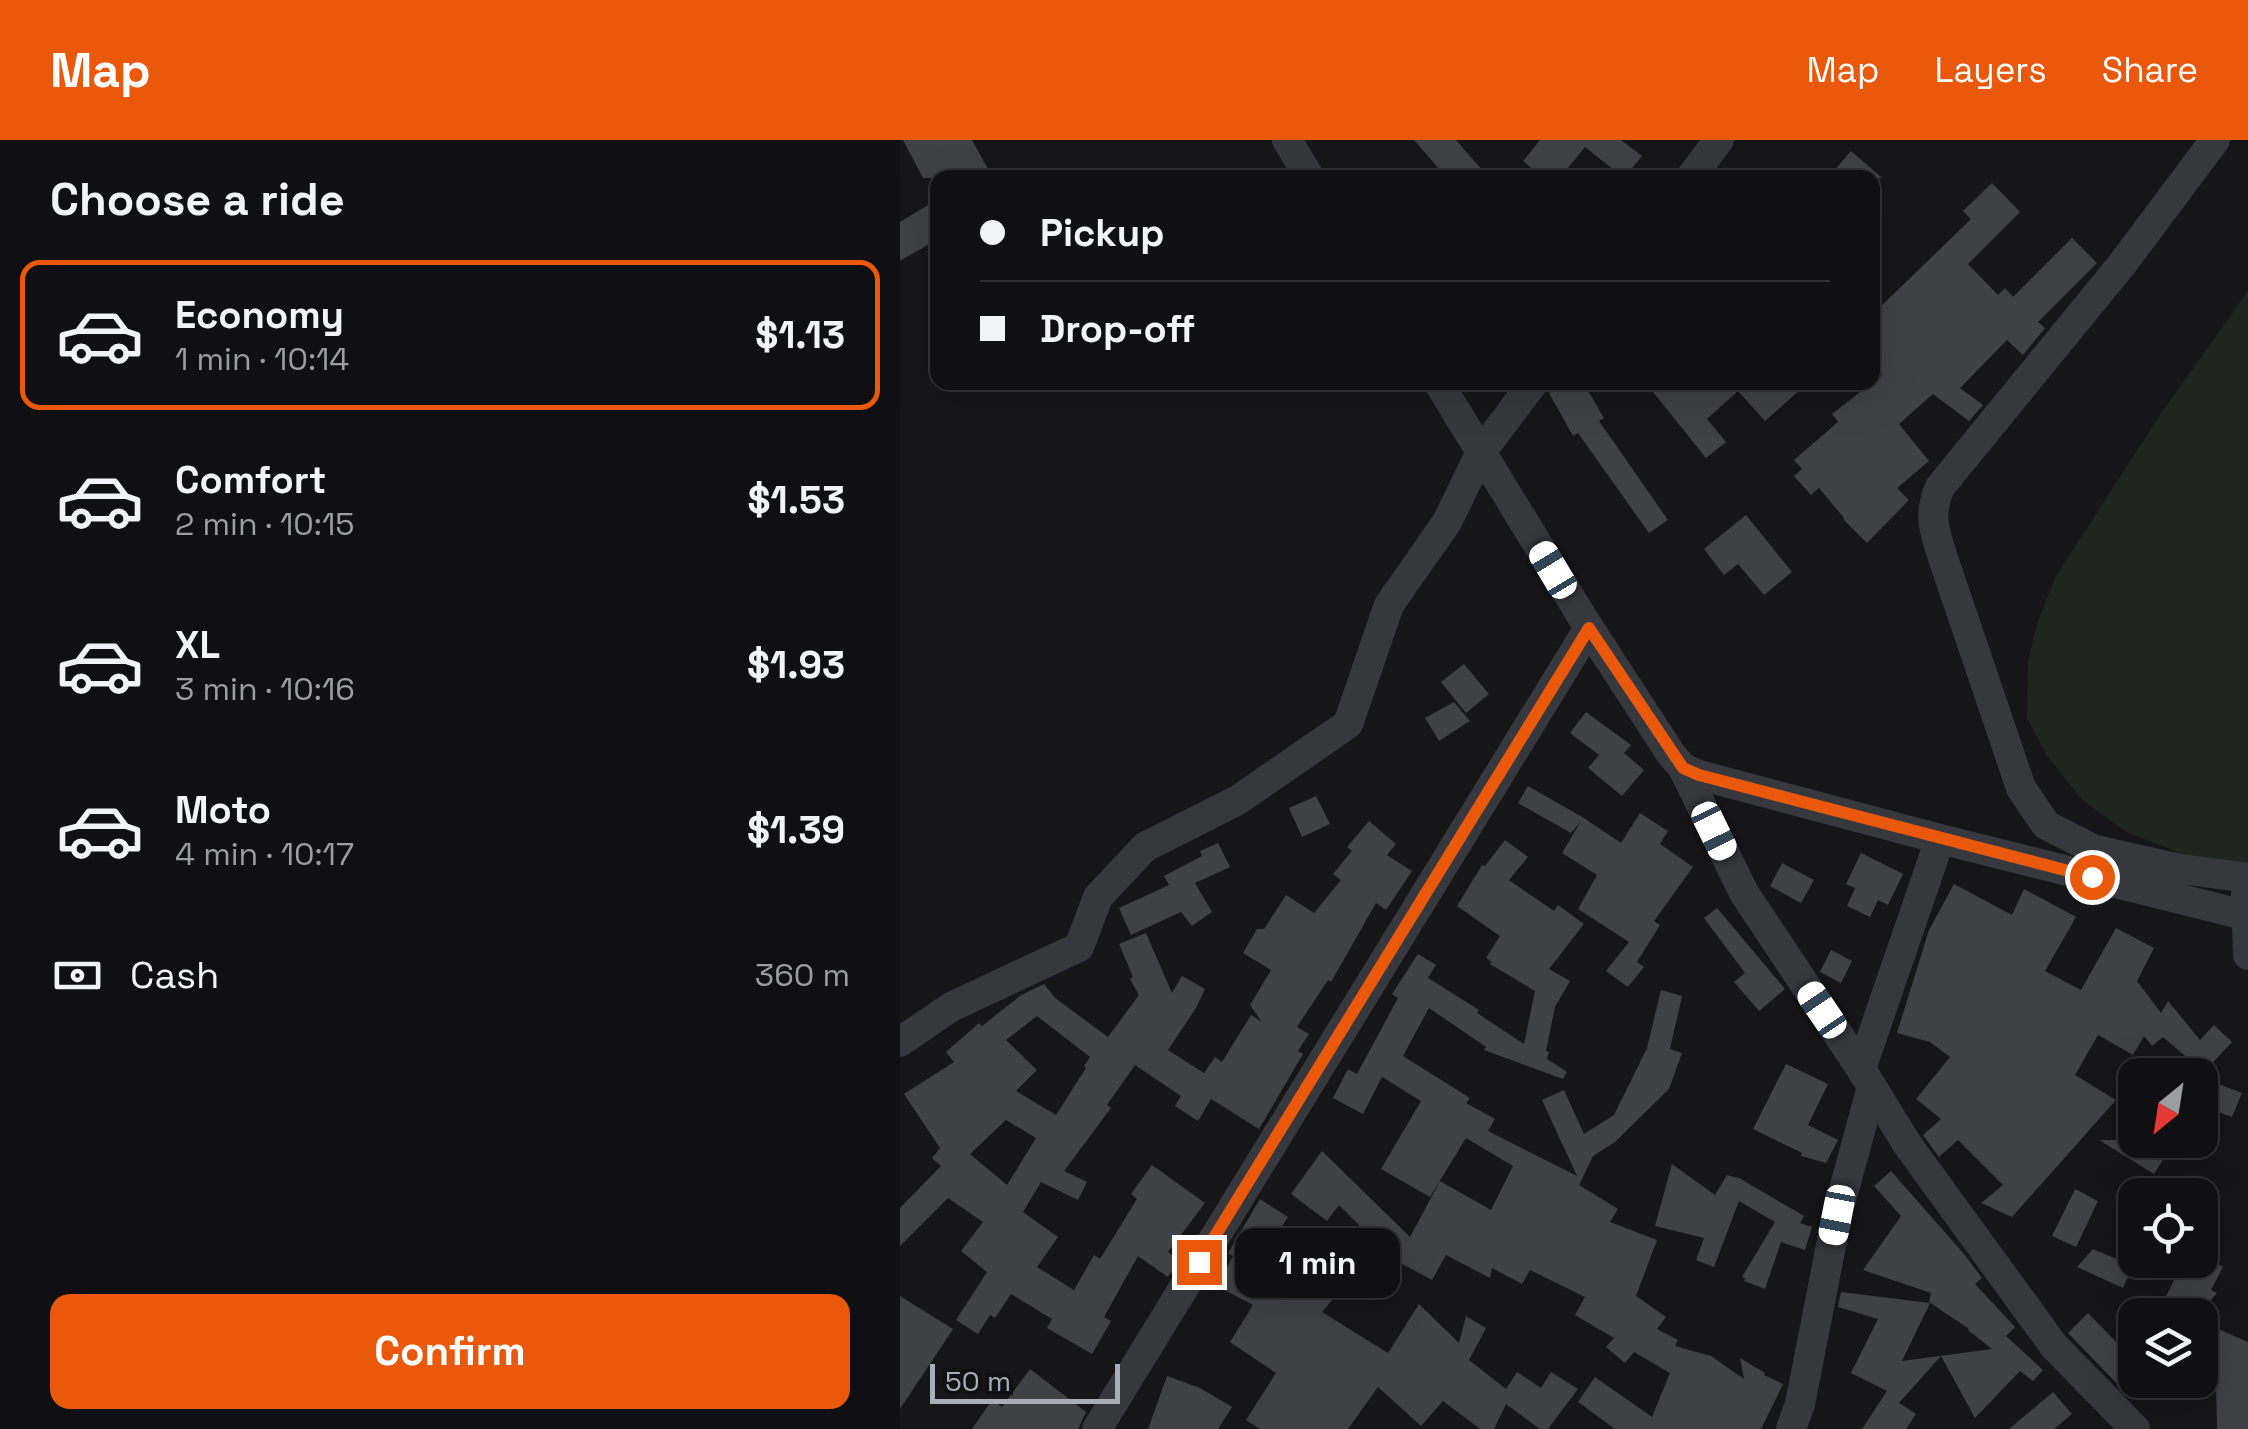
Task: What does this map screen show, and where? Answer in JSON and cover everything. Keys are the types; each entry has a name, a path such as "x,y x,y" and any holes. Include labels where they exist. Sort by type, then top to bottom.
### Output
{"street":[{"path":"1287,140 1305,170"},
{"path":"1696,170 1719,140"},
{"path":"2215,140 2123,262 1940,487 1932,506 1941,552 2020,788 2046,825 2096,850 2180,869 2247,877 2248,955"},
{"path":"1443,390 1589,628 1683,768 1744,893 1907,1144 2054,1346 2135,1429"},
{"path":"900,1042 951,1006 1078,947 1098,897 1145,847 1238,800 1348,724 1389,604 1446,522 1481,452 1528,390"},
{"path":"1097,1429 1589,628"},
{"path":"1683,768 1940,839 2246,916"},
{"path":"1791,1429 1800,1404 1866,1078 1940,839"}],"shaded area":[{"path":"2248,291 2248,866 2191,857 2128,833 2083,801 2047,756 2027,718 2028,662 2038,621 2056,576 2162,412"}],"building":[{"path":"903,140 972,140 989,170 930,170 930,178 923,178"},
{"path":"1414,140 1456,140 1482,170 1440,170"},
{"path":"1540,140 1621,140 1642,156 1631,170 1614,170 1585,147 1566,170 1534,170 1523,161"},
{"path":"1851,151 1873,170 1835,170"},
{"path":"1992,183 2020,212 1968,264 1998,295 2005,288 2013,297 2072,238 2097,263 2038,322 2045,328 2023,355 2007,340 1960,388 1983,405 1969,421 1933,394 1899,424 1929,461 1897,488 1909,500 1867,543 1819,488 1811,495 1794,476 1802,469 1794,460 1838,422 1832,414 1863,390 1880,390 1883,374 1880,307 1971,219 1963,211"},
{"path":"930,204 930,244 900,261 900,222"},
{"path":"1588,390 1604,418 1599,421 1668,520 1649,533 1578,433 1573,436 1549,393"},
{"path":"1651,390 1800,390 1765,421 1738,391 1707,419 1726,442 1706,458"},
{"path":"1746,515 1792,572 1764,595 1738,564 1724,575 1704,549"},
{"path":"1464,664 1489,694 1466,713 1441,682"},
{"path":"1454,702 1470,721 1439,741 1425,718"},
{"path":"1586,712 1631,745 1624,753 1644,770 1622,796 1588,768 1599,755 1570,733"},
{"path":"1528,786 1621,843 1640,813 1668,831 1660,844 1693,867 1654,921 1660,925 1637,962 1644,967 1628,987 1606,971 1629,942 1578,909 1597,875 1562,853 1581,821 1571,833 1518,803"},
{"path":"1316,796 1330,824 1302,837 1289,808"},
{"path":"1369,821 1396,844 1387,855 1412,871 1386,910 1376,903 1331,982 1328,980 1297,1027 1309,1034 1298,1051 1303,1054 1259,1129 1211,1099 1198,1121 1175,1106 1181,1096 1135,1065 1107,1105 1111,1108 1064,1171 1087,1182 1078,1200 1041,1182 1023,1212 1058,1237 1037,1267 1074,1290 1094,1255 1100,1259 1137,1199 1131,1194 1152,1165 1205,1203 1168,1252 1179,1260 1168,1277 1138,1256 1104,1317 1111,1321 1092,1354 1047,1328 1052,1319 1011,1294 978,1334 956,1320 987,1272 961,1251 983,1222 948,1198 900,1246 900,1208 941,1166 932,1158 940,1148 904,1094 954,1062 946,1052 979,1023 982,1026 1021,995 1044,984 1055,998 1108,1037 1139,995 1119,944 1146,933 1172,993 1182,976 1205,989 1168,1050 1204,1073 1215,1057 1222,1062 1251,1015 1262,1022 1250,1005 1271,970 1243,953 1257,929 1264,929 1286,895 1314,913 1341,880 1333,874 1352,851 1347,847","holes":["1037,1016 1090,1057 1056,1115 1016,1091 1037,1070 1006,1040","1006,1120 1036,1138 1007,1185 970,1154"]},
{"path":"1505,840 1528,857 1509,880 1554,911 1558,905 1584,924 1549,969 1570,981 1555,1007 1546,1051 1547,1059 1567,1072 1563,1079 1484,1050 1486,1047 1429,1008 1403,1056 1470,1098 1466,1103 1495,1119 1488,1131 1577,1176 1542,1100 1564,1090 1584,1134 1614,1115 1647,1048 1661,990 1682,996 1670,1049 1682,1053 1669,1089 1615,1142 1593,1156 1579,1185 1618,1209 1610,1222 1657,1240 1636,1296 1666,1317 1657,1329 1678,1340 1675,1346 1711,1356 1744,1379 1740,1358 1783,1384 1761,1429 1615,1429 1578,1402 1595,1377 1652,1417 1670,1373 1634,1352 1625,1363 1606,1347 1614,1338 1575,1315 1585,1297 1530,1270 1522,1284 1492,1268 1490,1278 1446,1255 1432,1280 1393,1259 1339,1205 1327,1221 1291,1194 1322,1151 1410,1237 1440,1181 1491,1210 1513,1166 1466,1138 1430,1197 1381,1169 1421,1101 1382,1077 1363,1114 1333,1098 1348,1069 1357,1074 1398,998 1392,994 1418,954 1436,965 1428,978 1524,1044 1535,991 1490,964 1486,958 1500,936 1457,906 1482,865"},
{"path":"1218,843 1230,867 1195,883 1212,912 1192,926 1181,912 1131,935 1119,908 1169,885 1164,876"},
{"path":"1861,853 1903,874 1888,905 1878,900 1870,917 1847,906 1855,888 1846,884"},
{"path":"1782,863 1814,880 1801,903 1770,886"},
{"path":"1954,884 2012,915 2024,889 2076,917 2045,971 2081,990 2116,928 2154,948 2137,981 2161,1013 2168,1001 2200,1040 2214,1025 2232,1042 2217,1058 2188,1058 2163,1037 2152,1046 2144,1036 2133,1055 2098,1035 2075,1075 2116,1100 2012,1217 1981,1203 2003,1185 1958,1140 1939,1157 1923,1135 1941,1119 1916,1099 1950,1057 1930,1042 1897,1033 1929,930"},
{"path":"1717,908 1785,989 1759,1011 1734,982 1745,973 1704,918"},
{"path":"1831,950 1852,961 1841,983 1820,972"},
{"path":"1786,1064 1828,1084 1808,1125 1838,1140 1826,1163 1801,1156 1802,1153 1753,1129"},
{"path":"2218,1084 2242,1093 2232,1117 2218,1112"},
{"path":"2099,1140 2118,1140 2118,1152"},
{"path":"2128,1158 2164,1158 2154,1174"},
{"path":"1672,1164 1715,1195 1727,1175 1804,1216 1800,1223 1812,1227 1805,1250 1781,1242 1765,1289 1744,1281 1742,1277 1775,1222 1739,1201 1714,1267 1696,1260 1704,1238 1655,1226"},
{"path":"1891,1171 1982,1278 1975,1284 2015,1327 2006,1336 2043,1370 2033,1381 2020,1371 1975,1418 1941,1356 1899,1403 1916,1414 1906,1429 1862,1429 1887,1391 1851,1373 1878,1319 1838,1307 1841,1292 1930,1303 1902,1361 1992,1349 1929,1302 1931,1293 1863,1270 1901,1216 1874,1186"},
{"path":"2075,1189 2098,1201 2076,1247 2052,1236"},
{"path":"1260,1199 1288,1217 1274,1239 1324,1267 1331,1258 1353,1275 1322,1312 1388,1353 1419,1304 1459,1343 1466,1316 1486,1328 1469,1360 1506,1389 1517,1372 1541,1388 1551,1372 1578,1389 1548,1429 1540,1429 1506,1404 1494,1429 1480,1429 1443,1401 1421,1426 1378,1387 1348,1429 1260,1429 1246,1420 1276,1373 1230,1342 1253,1305 1217,1286 1233,1256 1228,1253"},
{"path":"2093,1249 2118,1260 2118,1278 2128,1278 2123,1288 2077,1267"},
{"path":"2175,1278 2217,1278 2211,1290 2217,1293 2213,1298 2165,1298"},
{"path":"900,1296 953,1329 900,1409"},
{"path":"2088,1313 2118,1344 2118,1385 2068,1333"},
{"path":"2218,1329 2248,1342 2248,1429 2217,1429"},
{"path":"1030,1369 1086,1412 1078,1429 972,1429 992,1400 1002,1407"},
{"path":"1167,1376 1200,1388 1232,1407 1218,1429 1148,1429"},
{"path":"2053,1392 2072,1414 2054,1429 2009,1429"}],"route":[{"path":"1199,1262 1589,628 1683,768 2092,877"}]}
